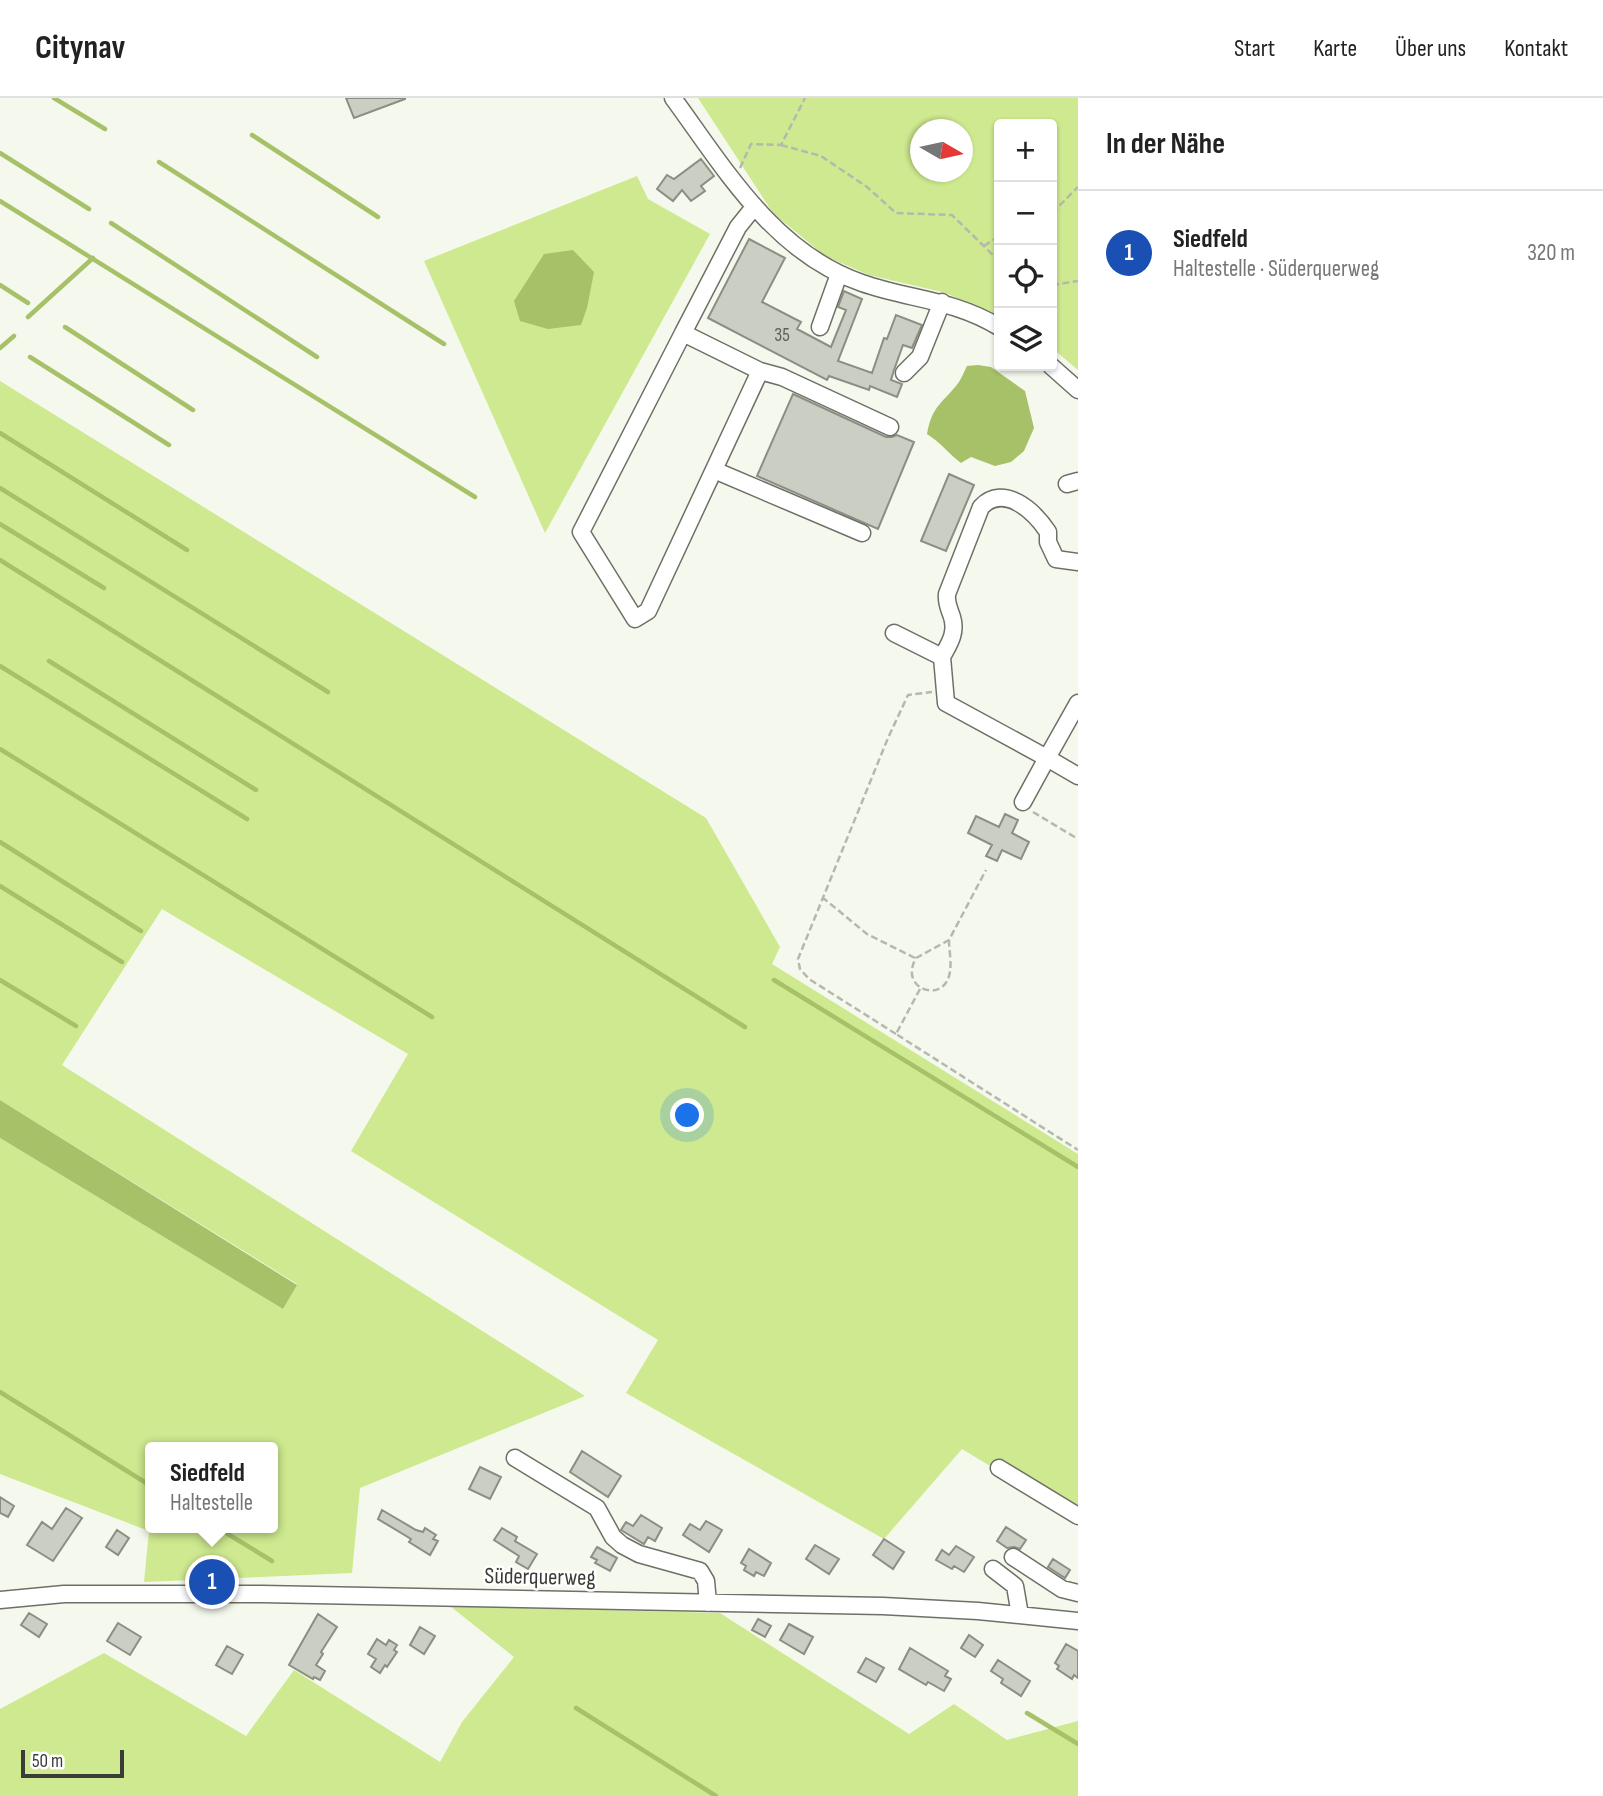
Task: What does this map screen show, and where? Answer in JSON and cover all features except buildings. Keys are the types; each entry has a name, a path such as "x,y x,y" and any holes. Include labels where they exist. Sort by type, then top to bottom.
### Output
{"street":[{"path":"673,98 754,207 805,255 839,274 887,291 942,302 994,324"},
{"path":"754,207 738,227 581,532 635,620 648,611 760,371"},
{"path":"820,327 839,274"},
{"path":"904,373 920,357 942,302"},
{"path":"683,333 760,371 782,377 890,427"},
{"path":"1057,371 1078,390"},
{"path":"714,470 862,533"},
{"path":"1078,562 1056,559 1048,542 1048,532 1031,511 1006,498 996,496 989,499 981,506 947,594 946,603 954,626 953,636 942,657 946,703 1078,776"},
{"path":"894,633 942,657"},
{"path":"1023,802 1078,703"},
{"path":"515,1458 597,1508 613,1537 622,1545 639,1554 700,1571 706,1581 708,1602"},
{"path":"999,1468 1078,1516"},
{"path":"1013,1557 1062,1588 1078,1593"},
{"path":"993,1569 1014,1586 1018,1593 1020,1615"},
{"name":"Süderquerweg","path":"0,1600 64,1594 262,1594 708,1602 883,1606 1078,1621"}],"path":[{"path":"781,145 805,98"},
{"path":"734,180 751,144 781,145 821,156 867,187 896,213 952,215 994,256"},
{"path":"1057,208 1078,187"},
{"path":"984,246 994,239"},
{"path":"1057,284 1078,281"},
{"path":"945,691 908,695 803,943 798,959 800,968 808,979 1078,1150"},
{"path":"1023,802 1020,804 1078,839"},
{"path":"948,940 916,958 911,973 920,989 936,989 948,980 948,940 986,870"},
{"path":"822,897 867,934 916,958"},
{"path":"896,1034 920,989"}],"shaded area":[{"path":"698,98 1078,98 1078,370 1057,352 1057,119 994,119 994,316 946,293 869,275 825,256 773,213"},
{"path":"637,176 648,199 710,234 545,533 424,261"},
{"path":"573,250 594,272 581,325 548,329 520,321 514,301 544,254"},
{"path":"967,366 991,367 1025,391 1034,428 1024,451 1011,462 995,466 971,457 961,463 927,434 934,412 958,384"},
{"path":"0,381 706,818 780,947 772,964 1078,1154 1078,1519 962,1449 884,1539 626,1393 658,1340 351,1151 408,1054 162,909 62,1065 585,1396 360,1488 352,1573 144,1582 149,1533 278,1533 278,1442 145,1442 145,1529 0,1474 0,1138 283,1309 297,1284 0,1100"},
{"path":"0,1100 297,1285 283,1309 0,1138"},
{"path":"450,1606 720,1613 909,1734 954,1704 1007,1740 1078,1721 1078,1796 0,1796 0,1709 104,1653 246,1736 294,1670 440,1762 462,1722 514,1657"}],"waterway":[{"path":"54,98 105,129"},
{"path":"252,135 378,217"},
{"path":"0,153 89,209"},
{"path":"159,162 444,344"},
{"path":"0,201 475,497"},
{"path":"111,223 317,357"},
{"path":"28,317 93,258"},
{"path":"0,285 28,303"},
{"path":"65,327 193,410"},
{"path":"0,348 14,336"},
{"path":"30,357 169,445"},
{"path":"0,433 187,550"},
{"path":"0,488 328,692"},
{"path":"0,524 104,588"},
{"path":"0,560 745,1027"},
{"path":"49,661 256,790"},
{"path":"0,666 247,819"},
{"path":"0,749 432,1017"},
{"path":"0,842 141,931"},
{"path":"0,886 122,962"},
{"path":"0,980 76,1026"},
{"path":"774,980 1078,1167"},
{"path":"0,1392 145,1482"},
{"path":"226,1533 272,1561"},
{"path":"576,1708 716,1796"},
{"path":"1027,1713 1078,1744"}],"place":[{"name":"Siedfeld","path":"212,1582"}]}
